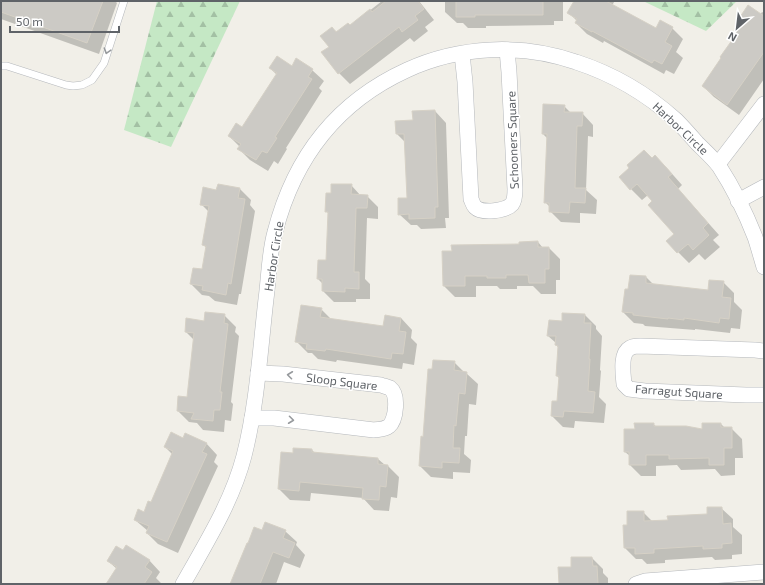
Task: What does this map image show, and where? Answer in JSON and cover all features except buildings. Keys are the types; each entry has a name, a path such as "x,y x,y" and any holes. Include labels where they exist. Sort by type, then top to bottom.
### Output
{"street":[{"name":"Harbor Circle","path":"183,584 213,532 230,497 243,458 252,418 274,233 286,196 294,178 306,158 320,137 335,120 354,102 373,88 392,77 416,66 441,58 489,50 507,50 532,51 562,57 592,67 619,80 650,99 676,120 718,164 738,201 754,236 764,267"},
{"name":"Schooners Square","path":"462,54 465,82 471,198 475,207 481,210 497,211 508,208 513,203 515,198 507,50"},
{"path":"718,164 764,104"},
{"path":"738,201 764,187"},
{"name":"Farragut Square","path":"764,352 755,350 640,346 630,347 625,352 622,367 624,384 629,389 764,395"},
{"name":"Sloop Square","path":"252,418 274,418 374,430 383,429 390,426 395,411 395,396 390,388 283,374 258,373"},
{"path":"636,584 764,572"}],"lane":[{"path":"1,66 7,66 66,85 82,85 92,80 104,63 124,1"}],"green space":[{"path":"157,1 240,1 171,147 124,130"},
{"path":"643,1 737,1 706,31"}]}
